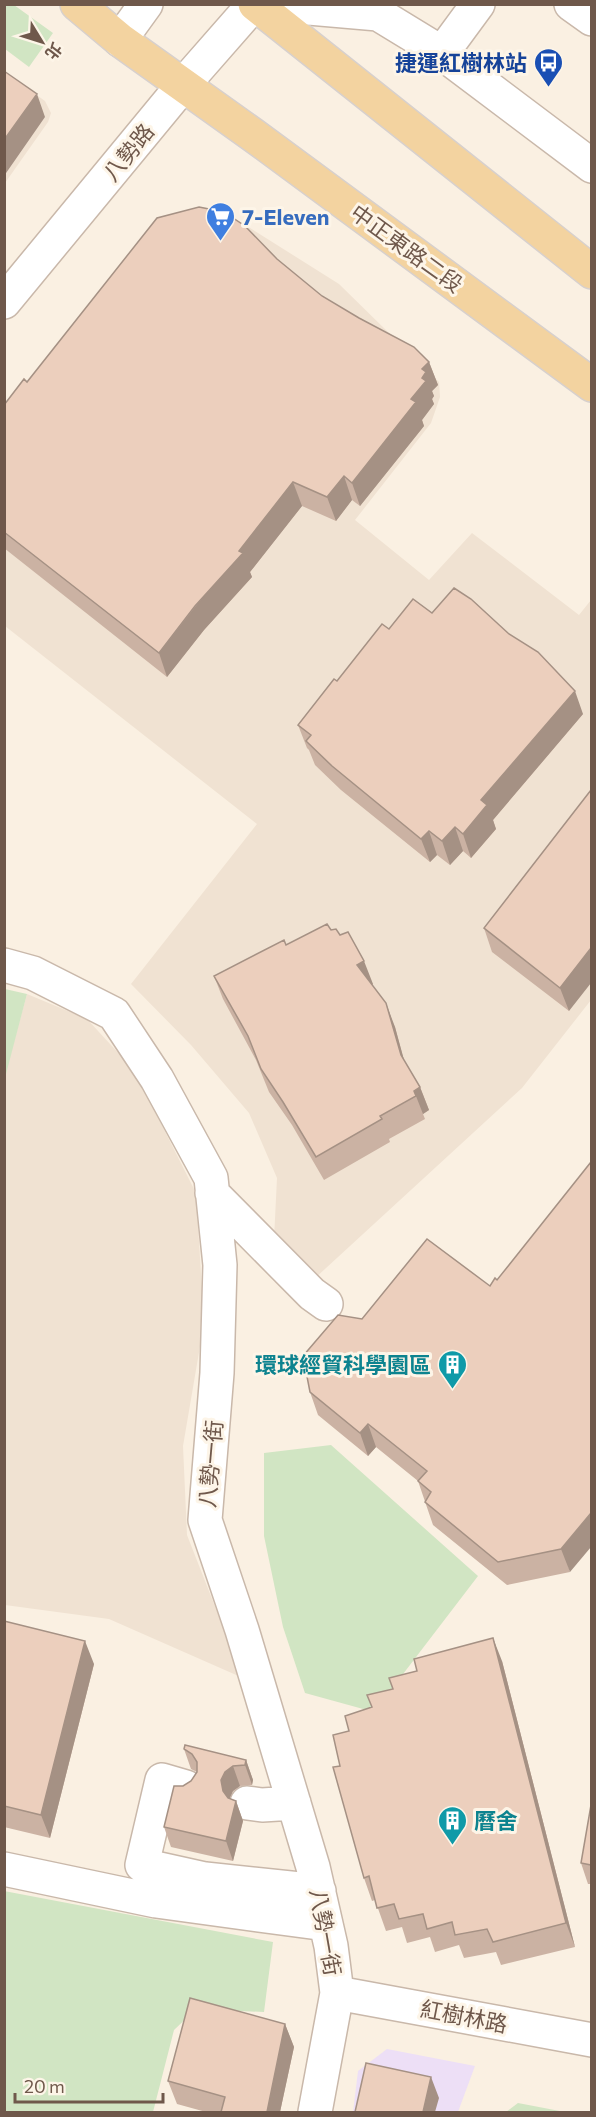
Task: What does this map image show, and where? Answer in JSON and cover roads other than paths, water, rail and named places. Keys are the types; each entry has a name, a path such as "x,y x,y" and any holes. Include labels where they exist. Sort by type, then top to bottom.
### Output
{"main road":[{"name":"中正東路二段","path":"77,4 120,40 591,386"},
{"path":"255,4 591,272"}],"street":[{"path":"120,40 146,4"},
{"name":"八勢路","path":"4,302 183,85 255,4"},
{"path":"263,4 378,14 442,53 591,166"},
{"path":"442,53 478,4"},
{"path":"571,4 591,19"},
{"name":"八勢一街","path":"4,965 33,973 114,1014 158,1079 211,1178 220,1276 217,1373 205,1520 242,1630 294,1803 319,1891 331,1946 337,1993 315,2112"},
{"path":"212,1194 312,1294 326,1304"},
{"path":"186,1787 162,1780 142,1865 205,1879 319,1891"},
{"path":"247,1803 262,1805 294,1803"},
{"path":"4,1869 156,1901 326,1924"},
{"name":"紅樹林路","path":"337,1993 591,2040"}],"place":[{"name":"捷運紅樹林站","path":"548,88"},
{"name":"7-Eleven","path":"221,242"},
{"name":"環球經貿科學園區","path":"452,1390"},
{"name":"曆舍","path":"453,1846"}]}
